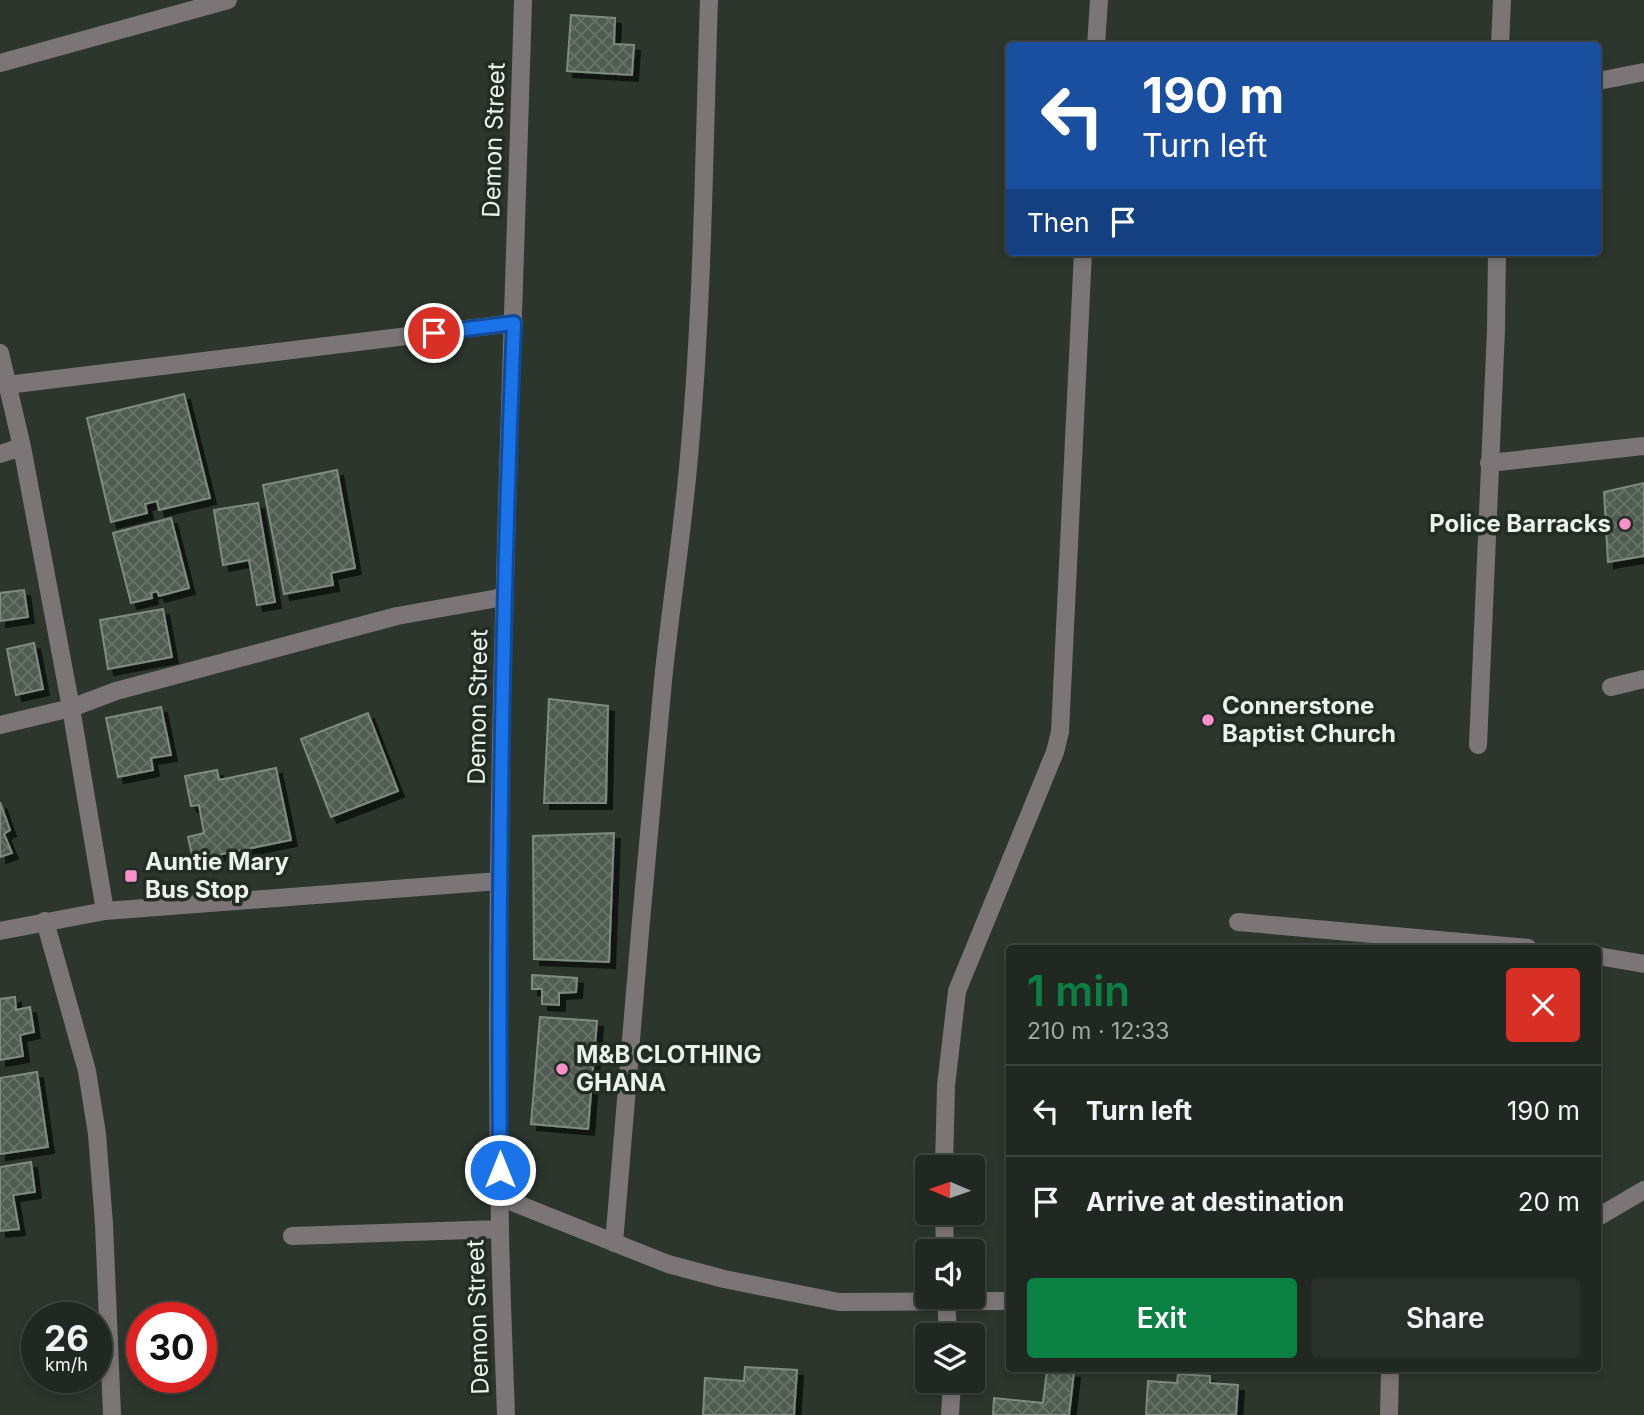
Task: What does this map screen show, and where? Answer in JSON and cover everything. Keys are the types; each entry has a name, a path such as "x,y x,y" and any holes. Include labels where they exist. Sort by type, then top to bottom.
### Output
{"street":[{"path":"0,63 228,0"},
{"name":"Demon Street","path":"506,1415 500,1229 499,881 504,597 523,0"},
{"path":"614,1243 643,888 673,585 684,517 691,442 709,0"},
{"path":"1096,42 1099,0"},
{"path":"1500,42 1502,0"},
{"path":"1601,80 1644,72"},
{"path":"944,1155 946,1086 957,991 1055,752 1060,732 1083,256"},
{"path":"1478,745 1497,256"},
{"path":"7,385 514,323"},
{"path":"0,353 22,447 71,708 105,911"},
{"path":"1489,463 1644,446"},
{"path":"0,454 22,447"},
{"path":"0,725 71,708 116,691 397,616 504,597"},
{"path":"1611,687 1644,679"},
{"path":"0,931 105,911 499,881"},
{"path":"45,921 87,1071 97,1134 104,1224 111,1415"},
{"path":"1238,922 1495,945"},
{"path":"1601,957 1644,964"},
{"path":"1601,1215 1644,1190"},
{"path":"500,1196 668,1264 724,1279 839,1302 915,1300"},
{"path":"292,1236 500,1229"},
{"path":"985,1300 1006,1301"},
{"path":"1389,1415 1390,1372"},
{"path":"950,1415 951,1393"}],"building":[{"path":"571,15 615,18 614,44 634,45 632,75 567,71"},
{"path":"184,394 210,498 159,510 157,501 145,504 147,513 111,522 87,418"},
{"path":"337,470 355,568 331,573 333,585 284,594 263,485"},
{"name":"Police Barracks","path":"1644,483 1644,556 1608,562 1604,492"},
{"path":"258,503 275,602 257,605 249,560 223,565 214,510"},
{"path":"171,518 189,588 159,596 157,591 151,593 152,598 131,603 113,533"},
{"path":"24,590 28,617 0,621 0,593"},
{"path":"163,609 172,657 108,669 100,620"},
{"path":"34,643 43,689 16,695 7,649"},
{"path":"549,699 608,706 606,803 544,803"},
{"path":"161,707 171,755 151,758 153,770 118,777 106,718"},
{"path":"368,713 398,791 331,817 301,739"},
{"path":"276,768 291,840 193,860 188,837 204,833 199,805 191,806 185,776 217,770 219,780"},
{"path":"0,802 10,830 4,834 12,853 0,857"},
{"path":"614,833 609,962 534,959 533,836"},
{"path":"532,975 577,978 576,992 559,993 559,1005 542,1004 542,989 532,989"},
{"path":"15,997 16,1010 30,1007 34,1032 20,1035 23,1056 0,1060 0,999"},
{"path":"540,1017 597,1021 588,1129 531,1124"},
{"path":"37,1072 48,1147 0,1154 0,1078"},
{"path":"31,1162 35,1192 13,1195 19,1229 0,1231 0,1167"},
{"path":"745,1367 797,1370 794,1415 703,1415 705,1378 744,1381"},
{"path":"1047,1372 1074,1372 1069,1415 993,1415 994,1398 1043,1403"},
{"path":"1178,1374 1210,1376 1210,1383 1238,1385 1236,1415 1146,1415 1148,1381 1177,1383"}],"place":[{"name":"Police Barracks","path":"1625,524"},
{"name":"Connerstone Baptist Church","path":"1208,720"},
{"name":"Auntie Mary Bus Stop","path":"131,876"},
{"name":"M&B CLOTHING GHANA","path":"562,1069"}],"route":[{"path":"434,333 514,323 507,483 499,856 500,1170"}]}
